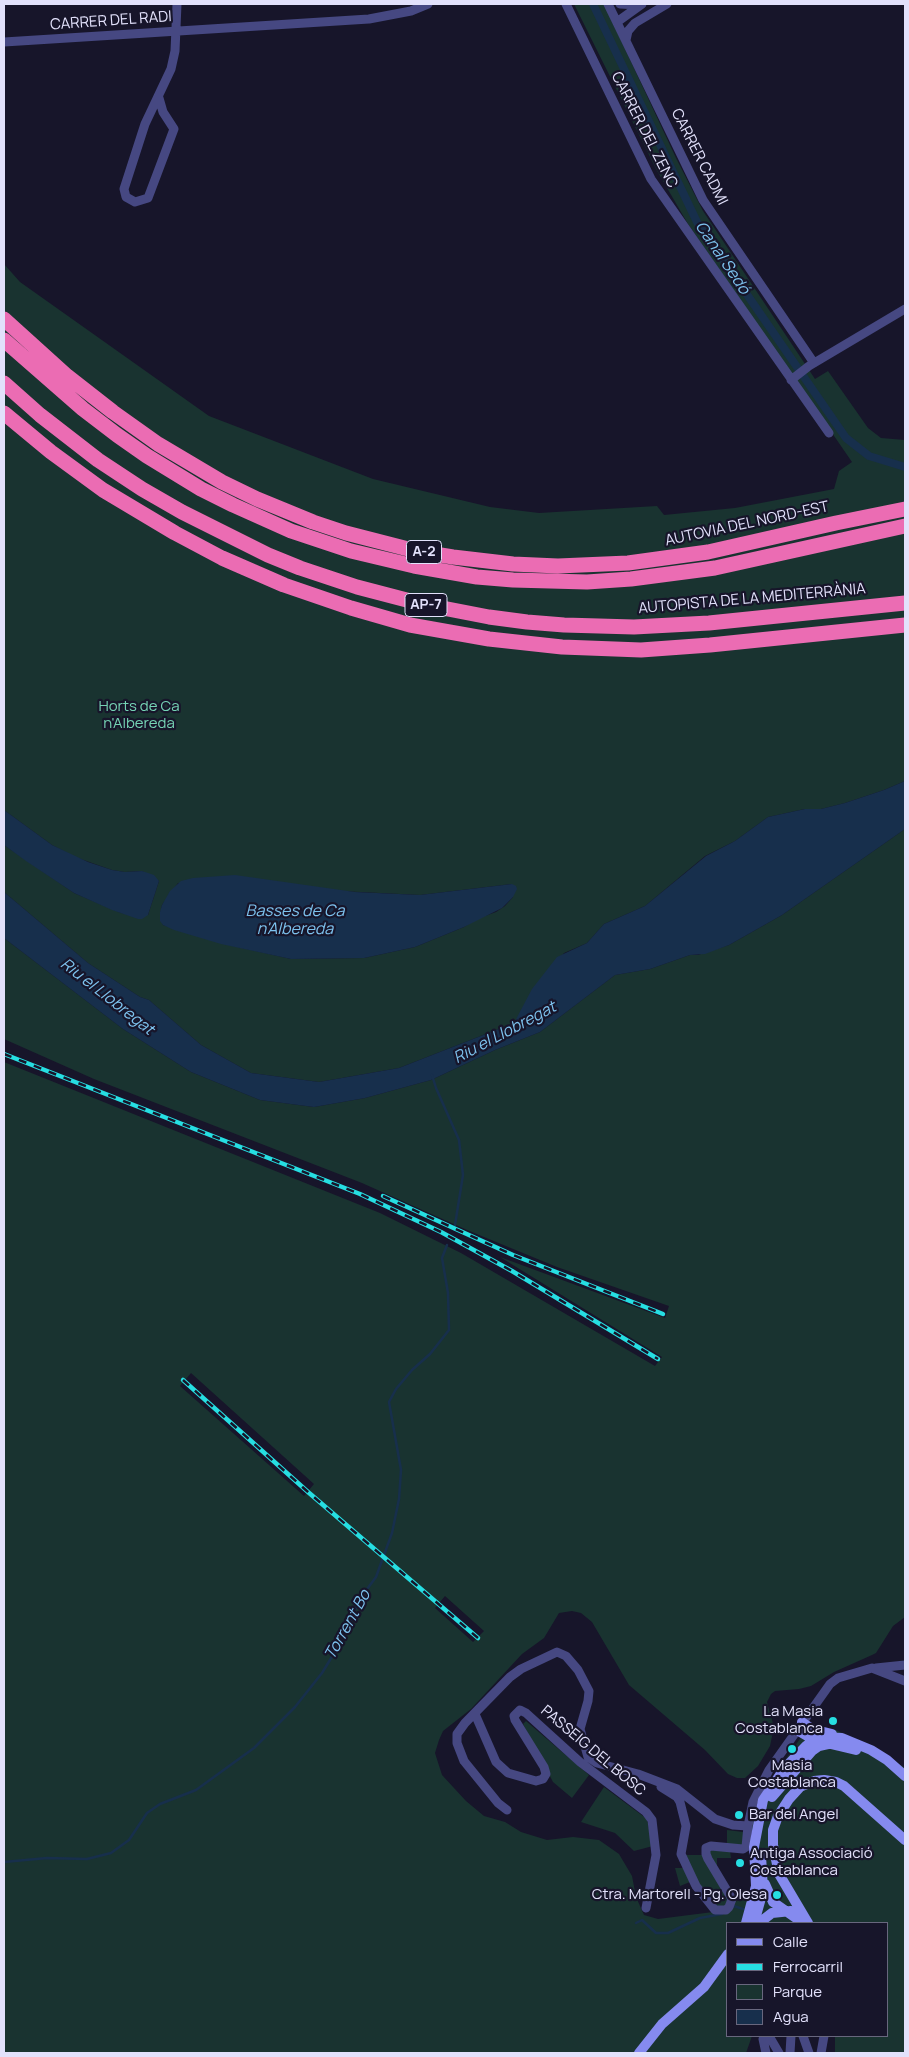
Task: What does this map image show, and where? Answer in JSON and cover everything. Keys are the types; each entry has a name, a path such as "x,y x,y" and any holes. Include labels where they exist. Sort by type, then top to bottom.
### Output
{"highway":[{"name":"AUTOVIA DEL NORD-EST","path":"4,319 67,376 113,412 158,444 222,482 313,522 346,533 416,551 513,564 558,566 628,563 708,552 905,509"},
{"name":"A-2","path":"4,340 110,430 147,456 202,488 263,519 320,541 351,551 442,572 513,580 578,582 631,579 715,568 905,526"},
{"name":"AUTOPISTA DE LA MEDITERRÀNIA","path":"4,384 98,460 142,489 199,522 300,568 357,587 422,604 527,622 634,627 709,623 905,603"},
{"name":"AP-7","path":"4,413 51,452 103,490 175,533 222,558 293,588 351,608 410,625 489,639 562,647 641,650 710,645 905,625"}],"main road":[{"path":"800,1726 812,1729 838,1741 871,1750 887,1760 901,1773"},
{"path":"800,1726 814,1740"},
{"path":"760,1814 799,1764 814,1740 812,1729"},
{"path":"749,1922 760,1905 760,1883 754,1846 763,1800 774,1781 797,1754 814,1740 828,1736 838,1741"},
{"path":"799,1764 819,1746 838,1741"},
{"path":"807,1922 779,1874 773,1836 776,1822 782,1809 800,1787 808,1783 824,1780 836,1782 844,1786 905,1840"},
{"path":"760,1883 774,1902 802,1922"},
{"path":"749,1922 760,1883"},
{"path":"760,1905 774,1902"},
{"path":"760,1905 772,1913"},
{"path":"760,1922 772,1913 788,1912 797,1905"},
{"path":"704,1987 726,1957"},
{"path":"639,2053 662,2024 716,1978 726,1966"}],"street":[{"path":"159,98 163,112 174,129 148,198 135,202 126,197 124,189 146,124 172,69 175,51 177,4"},
{"name":"CARRER DEL RADI","path":"4,42 369,20 411,11 428,4"},
{"name":"CARRER DEL ZENC","path":"566,4 651,179 794,378 829,433"},
{"name":"CARRER CADMI","path":"608,4 703,200 811,365"},
{"path":"620,4 640,4"},
{"path":"618,23 640,4"},
{"path":"626,41 628,31 635,23 667,4"},
{"path":"618,23 624,20 635,23"},
{"path":"146,124 156,119 167,120"},
{"path":"794,378 811,365 905,309"},
{"path":"507,1810 498,1803 486,1786 472,1772 460,1753 456,1738 457,1734 510,1677 557,1652 562,1654 578,1670 589,1691 580,1728 584,1760 646,1777 677,1789 721,1822 748,1826"},
{"path":"646,1777 673,1794 680,1802 686,1826 680,1854 696,1886 715,1910 726,1910 732,1899 708,1859 706,1850 711,1846 745,1848 753,1802 760,1786 830,1684 838,1678 872,1668 905,1665"},
{"path":"872,1668 905,1681"},
{"name":"PASSEIG DEL BOSC","path":"475,1714 496,1762 515,1776 536,1781 543,1779 546,1774 544,1767 515,1720 514,1716 520,1710 646,1812 652,1820 656,1855 646,1908"},
{"path":"765,2037 766,2053"},
{"path":"770,2037 779,2053"},
{"path":"790,2053 791,2037"},
{"path":"803,2037 809,2053"},
{"path":"821,2053 824,2037"}],"green space":[{"name":"Horts de Ca n'Albereda","path":"574,4 604,4 703,211 815,379 828,371 868,428 881,438 905,440 905,781 845,803 821,809 805,809 768,817 735,841 705,856 645,906 604,924 587,943 564,953 514,1023 399,1068 319,1082 251,1073 201,1045 149,1000 140,997 88,963 4,892 4,845 74,893 121,913 148,915 159,881 142,871 125,872 112,870 75,857 52,845 4,810 4,264 20,282 209,416 373,479 490,507 539,513 657,506 664,515 735,508 834,489 839,471 852,462 688,224 656,169","holes":["178,883 420,895 512,884 513,897 496,912 477,919 464,927 415,947 364,958 291,959 225,944 163,925 160,916 162,905"]},
{"path":"905,829 905,1617 893,1626 876,1653 834,1672 811,1686 775,1691 771,1694 767,1702 774,1727 770,1746 758,1766 745,1778 737,1778 728,1774 705,1750 629,1685 592,1622 581,1613 572,1611 559,1613 544,1638 522,1654 471,1709 443,1731 435,1753 442,1775 466,1801 484,1816 505,1822 521,1832 547,1840 573,1837 599,1840 619,1854 632,1876 636,1897 644,1915 658,1919 713,1912 752,1894 752,1816 769,1783 804,1733 822,1729 836,1730 886,1755 905,1768 905,2053 835,2053 835,2037 889,2037 889,1922 726,1922 726,2037 752,2037 746,2053 4,2053 4,1062 380,1213 461,1253 655,1366 662,1357 500,1257 665,1318 669,1306 557,1267 467,1230 362,1183 94,1079 4,1039 4,938 123,1029 191,1072 260,1100 314,1107 365,1098 431,1080 495,1050 540,1032 615,975 650,969 690,955 698,955 729,945 782,915","holes":["191,1373 314,1484 304,1496 180,1386","445,1596 484,1631 473,1642 435,1608"]},
{"path":"526,1721 589,1775 572,1798 553,1782 523,1724"},
{"path":"604,1787 647,1819 653,1846 634,1851 615,1833 581,1822"},
{"path":"727,1830 743,1832 743,1846 727,1844"},
{"path":"713,1849 730,1851 731,1858 717,1858 717,1867 710,1854 710,1851"},
{"path":"685,1855 704,1855 729,1897 725,1906 718,1909 693,1879"},
{"path":"675,1868 683,1868 690,1882 680,1886"}],"water":[{"name":"Riu el Llobregat","path":"905,781 905,829 782,915 729,945 705,954 690,955 650,969 615,975 540,1032 495,1050 431,1080 365,1098 314,1107 260,1100 191,1072 123,1029 4,938 4,892 88,963 140,997 149,1000 201,1045 251,1073 319,1082 399,1068 514,1023 532,989 557,957 587,943 604,924 645,906 706,856 735,841 768,817 805,809 821,809 845,803"},
{"path":"4,810 52,845 88,862 112,870 125,872 142,871 154,875 159,881 148,915 138,919 74,893 4,845"},
{"name":"Basses de Ca n'Albereda","path":"235,875 355,892 420,895 512,884 517,889 513,897 502,908 464,927 415,947 364,958 291,959 221,944 174,930 163,925 160,921 162,905 170,891 181,881 193,878"}],"waterway":[{"name":"Canal Sedó","path":"593,4 697,222 846,438 869,456 905,467"},
{"name":"Torrent Bo","path":"432,1075 459,1140 463,1175 455,1225"},
{"name":"Torrent Bo","path":"4,1862 47,1858 87,1859 111,1853 129,1840 147,1813 160,1804 196,1790 254,1748 295,1707 322,1673 344,1637 359,1600 376,1577 392,1533 399,1499 401,1470 389,1402 396,1389 412,1370 430,1354 449,1330 448,1293 442,1258 447,1245"},
{"path":"733,1907 743,1909"},
{"path":"636,1923 642,1920 656,1933 668,1933 700,1918 722,1914"}],"railway":[{"path":"4,1054 360,1194 441,1232 512,1271 658,1359"},
{"path":"383,1196 513,1255 663,1314"},
{"path":"183,1380 308,1492 478,1638"}],"place":[{"name":"La Masia Costablanca","path":"833,1721"},
{"name":"Masia Costablanca","path":"792,1749"},
{"name":"Bar del Angel","path":"739,1815"},
{"name":"Antiga Associació Costablanca","path":"740,1863"},
{"name":"Ctra. Martorell - Pg. Olesa","path":"777,1895"}]}
